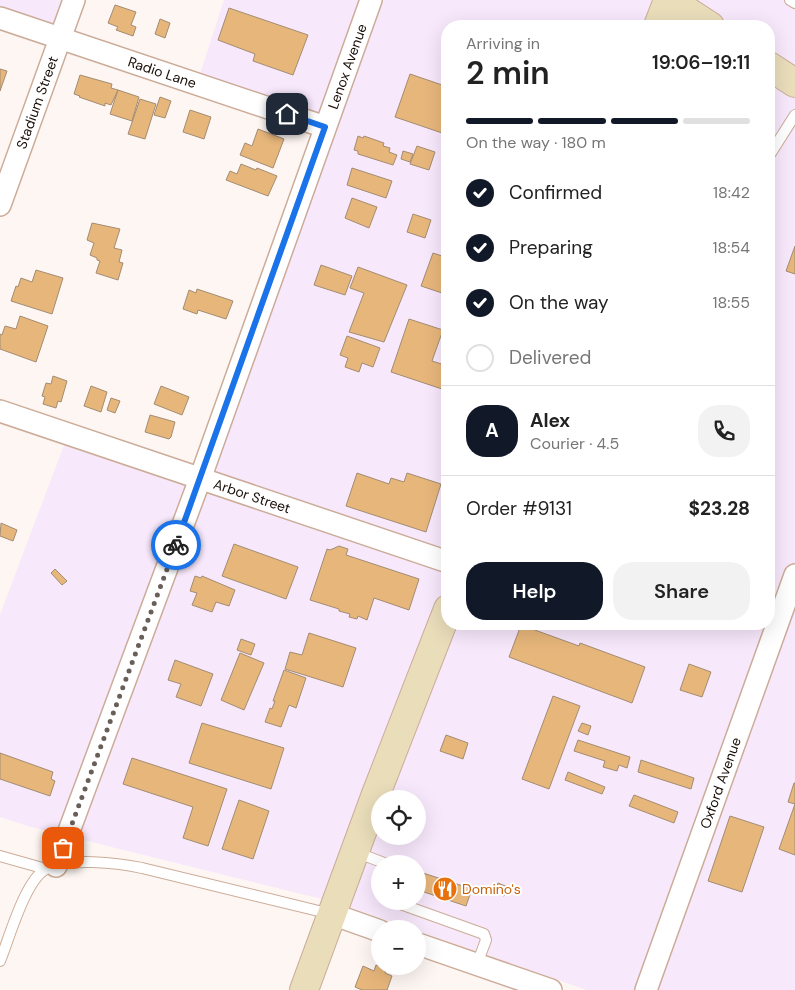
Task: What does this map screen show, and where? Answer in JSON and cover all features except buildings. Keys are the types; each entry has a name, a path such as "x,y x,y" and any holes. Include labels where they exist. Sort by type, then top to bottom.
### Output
{"main road":[{"path":"661,20 669,0 701,20"},
{"path":"775,70 795,83"},
{"path":"304,990 354,852 441,627"}],"street":[{"name":"Stadium Street","path":"0,205 74,0"},
{"name":"Lenox Avenue","path":"51,867 200,479 371,0"},
{"name":"Radio Lane","path":"0,18 325,127"},
{"name":"Arbor Street","path":"0,411 441,560"},
{"name":"Oxford Avenue","path":"646,990 795,575"},
{"path":"332,914 371,928"},
{"path":"426,947 551,990"}],"lane":[{"path":"790,0 795,3"},
{"path":"775,147 795,115"},
{"path":"354,852 371,858"},
{"path":"0,856 51,867 78,862 97,862 142,868 332,914"},
{"path":"0,961 28,890 36,879 51,867"},
{"path":"417,910 484,934 486,940 477,964"}],"shaded area":[{"path":"0,0 68,0 55,29 0,9"},
{"path":"224,0 795,0 795,575 785,605 795,609 795,990 587,990 426,934 426,920 386,920 334,902 31,827 0,817 0,615 72,424 210,471 338,123 199,77"}],"way so far":[{"path":"63,848 176,545"}],"place":[{"name":"Domino's","path":"445,889"}],"route":[{"path":"176,545 325,127 287,114"}]}
